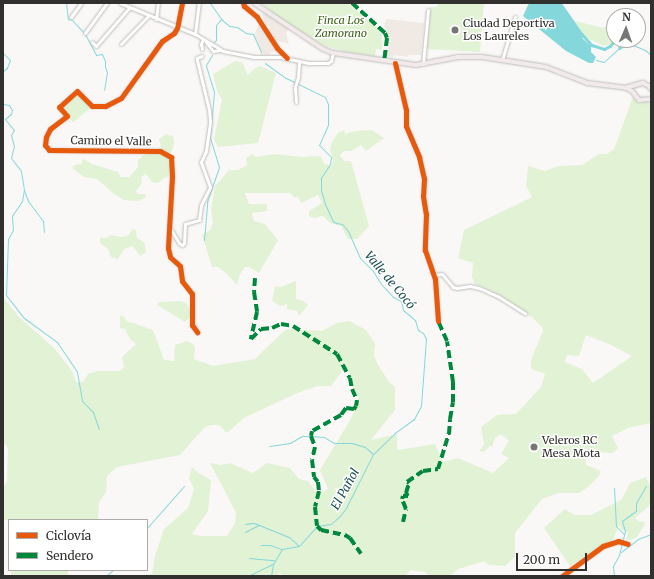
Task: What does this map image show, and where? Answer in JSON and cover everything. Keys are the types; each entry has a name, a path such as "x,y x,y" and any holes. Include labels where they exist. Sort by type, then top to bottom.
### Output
{"main road":[{"path":"254,3 333,53 395,63 423,64 472,56 546,67 587,83 625,88 632,91 639,100 649,99 651,94"},
{"path":"259,3 267,12"},
{"path":"625,88 643,83 651,88"},
{"path":"634,94 635,86"}],"street":[{"path":"71,17 81,3"},
{"path":"85,33 107,3"},
{"path":"120,3 177,28 195,34 204,40 213,51 220,50 255,57 287,58 299,61 328,63 331,61 333,53"},
{"path":"92,42 96,46 130,8 131,3"},
{"path":"156,19 158,3"},
{"path":"177,28 182,3"},
{"path":"195,34 199,3"},
{"path":"243,3 247,9 257,17 277,48 287,58"},
{"path":"423,64 428,10"},
{"path":"120,44 148,16"},
{"path":"502,60 515,17"},
{"name":"Camino el Valle","path":"170,226 172,176 171,157 160,151 49,150 45,145 47,134 50,129 67,116 58,107 77,91 92,106 104,106 121,98 162,41 174,33 177,28"},
{"path":"202,49 201,44 204,40"},
{"path":"170,226 175,238 182,245 184,243 185,224 199,220 202,205 210,187 201,162 206,150 210,121 202,76 197,60 197,58 202,56"},
{"path":"296,102 295,87 298,77 299,61"},
{"path":"395,63 406,110 406,126 419,157 424,179 423,196 426,214 425,250 434,275 438,299 438,321"},
{"path":"170,226 168,248 170,257 180,266 182,281 192,294 192,325 197,332"},
{"path":"434,275 442,274 453,287 458,288 470,286 479,288 499,297 525,314"},
{"path":"562,576 604,546 618,541 628,544"}],"shaded area":[{"path":"264,12 289,29 286,33 289,44 274,40 268,31 270,27 265,23 262,14"},
{"path":"386,19 424,23 421,55 409,55 408,57 394,55 394,57 387,56 388,39 384,26"},
{"path":"259,24 276,50 275,52 271,52 270,55 260,55 261,52 254,35"}],"green space":[{"name":"Finca Los Zamorano","path":"261,3 347,3 376,26 382,35 382,50 376,49 375,56 346,52 325,46 284,21"},
{"name":"Ciudad Deportiva Los Laureles","path":"484,3 480,52 426,49 430,7 437,7 438,4"},
{"path":"575,21 603,28 606,26 606,45 604,46 585,37"},
{"path":"235,61 242,62 248,75 255,68 260,66 276,73 258,143 218,147 214,139 222,100 217,91 213,74"},
{"path":"77,92 90,108 73,122 60,106"},
{"path":"633,97 639,103 651,102 651,423 628,428 612,436 618,448 613,453 598,452 585,456 586,465 601,471 599,476 579,493 558,493 542,499 515,533 515,557 505,566 489,565 485,561 458,569 450,576 429,576 425,572 410,570 406,576 284,576 279,573 277,576 136,576 152,574 155,556 164,529 188,508 194,489 189,478 192,467 200,474 211,480 208,511 192,534 201,536 227,536 235,523 236,513 210,463 221,465 230,463 253,473 267,463 290,468 299,479 308,481 318,494 328,489 320,470 350,420 359,400 354,390 352,378 345,367 331,386 317,386 295,394 244,418 227,433 219,425 210,425 204,428 180,455 117,467 107,476 106,492 99,502 98,519 8,519 8,521 3,519 3,488 7,481 8,450 6,444 3,447 3,297 19,317 54,348 72,371 76,382 83,382 88,374 97,371 120,371 124,367 122,357 136,344 130,339 125,329 120,328 120,316 123,316 127,321 153,330 164,360 174,361 175,345 187,341 193,344 195,348 194,359 213,366 255,359 285,330 322,331 337,323 349,321 366,330 375,344 374,355 378,365 389,382 395,387 395,410 371,440 397,434 397,450 435,444 443,462 458,458 493,473 509,458 501,454 509,441 501,434 495,438 492,447 490,446 484,452 479,451 484,445 481,427 497,415 516,414 541,387 545,374 531,369 531,360 543,331 542,327 533,318 506,299 475,284 472,277 473,263 458,258 464,230 532,197 526,186 528,166 545,171 558,166 582,165 599,154 607,154 614,149","holes":["586,335 611,345 632,356 593,383 582,369 565,362 567,355 579,356"]},
{"path":"344,130 345,134 356,131 372,130 384,138 366,151 361,145 351,151 344,151 340,155 344,161 351,161 369,226 357,239 348,239 341,226 330,223 323,216 314,218 309,216 309,211 322,203 318,195 301,203 298,197 294,197 290,193 245,193 249,204 267,204 267,211 252,213 254,221 265,224 278,240 259,273 249,267 245,267 240,274 237,285 218,267 212,267 202,235 210,230 213,223 211,210 215,186 229,170 238,170 247,165 246,158 252,154 256,157 274,154 302,157 316,156 321,157 324,164 331,166 333,160 330,149 332,142 338,133"},
{"path":"166,134 173,136 174,142 168,158 170,177 164,178 158,183 152,182 146,174 141,177 142,183 136,191 138,194 145,194 146,197 139,201 124,200 114,194 97,179 84,177 72,168 75,165 82,164 82,160 84,159 92,164 118,172 121,177 129,177 138,167 138,160 145,154 161,147 159,139"},
{"path":"132,229 136,230 137,238 144,242 146,252 140,256 133,246 124,249 118,259 111,257 108,249 100,243 100,238 107,238 110,235 122,237 129,235"},
{"path":"296,281 296,299 303,301 308,305 299,316 297,311 287,309 287,304 280,306 272,301 275,286 281,287"},
{"path":"180,301 186,303 190,310 190,317 185,322 157,305 159,302"},
{"path":"646,477 651,488 651,500 648,507 635,518 638,521 645,522 637,537 631,540 626,540 628,532 622,530 619,525 613,540 602,545 570,566 544,528 565,509 574,515 591,515 621,500 630,483"},
{"path":"11,571 68,571 68,576 11,576"}],"water":[{"path":"529,3 559,3 582,35 583,39 591,46 591,52 596,57 593,63 589,63 566,51 523,16"}],"waterway":[{"path":"66,3 68,19 72,20 85,34 96,55 102,54 107,72 104,90"},
{"name":"Valle de Cocó","path":"210,3 221,19 229,26 237,27 246,33 253,34 261,52"},
{"path":"560,3 582,34 592,45 604,49 606,48"},
{"path":"213,43 216,40 216,25 221,19"},
{"path":"596,60 604,62 619,48 633,45 645,50 651,55"},
{"path":"3,53 10,60 7,68 3,71"},
{"path":"204,240 207,202 219,167 210,138 214,92 206,65 212,55"},
{"name":"Valle de Cocó","path":"265,63 286,78 325,97 328,104 328,125 319,145 331,157 330,164 321,178 321,190 325,204 333,221 342,224 348,231 360,258 373,271 381,284 393,297 401,301 403,310 415,320 418,330 423,333 426,339 421,406 414,419 395,433 373,454 365,447 352,443 334,443 324,437 302,436 290,443 269,446"},
{"path":"3,89 3,94"},
{"path":"3,104 9,105 12,110 11,114 5,119 14,130 11,135 14,146 11,158 21,171 24,189 22,201 12,216 13,230 8,239 6,295 24,318 57,342 77,372 82,401 93,412 99,429"},
{"path":"24,190 28,201 43,221 44,232"},
{"name":"El Pañol","path":"248,576 273,564 282,549 299,546 317,526 331,524 340,516 346,508 373,454"},
{"path":"148,527 184,486"},
{"path":"614,576 613,566 619,555 625,531 622,521 636,511 636,503 646,486"},
{"path":"614,488 616,526 624,534"},
{"path":"245,524 254,523 289,537 299,546"},
{"path":"245,532 259,525"},
{"path":"621,552 638,539 651,534"},
{"path":"261,545 270,545 281,549"},
{"path":"249,558 274,560"},
{"path":"271,576 273,565"},
{"path":"106,576 112,571"}],"marked path":[{"path":"352,3 385,33 387,38 384,61"},
{"path":"255,278 254,292 257,312 251,339 261,329 272,328 281,324 293,326 337,354 350,378 352,389 357,400 356,406 354,409 346,408 341,415 312,431 311,436 315,447 312,460 314,477 318,482 319,491 315,507 317,526 321,530 345,535 350,538 361,554"},
{"path":"403,522 406,509 402,499 403,496 408,496 406,493 409,483 407,482 423,471 438,469 449,434 453,402 453,382 447,341 438,321"}],"cycle path":[{"path":"182,3 177,28 174,33 162,41 121,98 105,106 92,106 77,91 59,107 67,116 50,129 46,137 45,145 49,150 160,151 171,157 172,176 168,248 170,257 180,266 182,281 192,294 192,325 197,332"},
{"path":"243,3 244,6 257,17 277,48 287,58"},
{"path":"395,63 406,110 406,126 419,157 424,179 423,196 426,214 425,250 435,279 438,321"},
{"path":"562,576 603,546 618,541 628,544"}],"place":[{"name":"Ciudad Deportiva Los Laureles","path":"455,30"},
{"name":"Veleros RC Mesa Mota","path":"534,447"}]}
